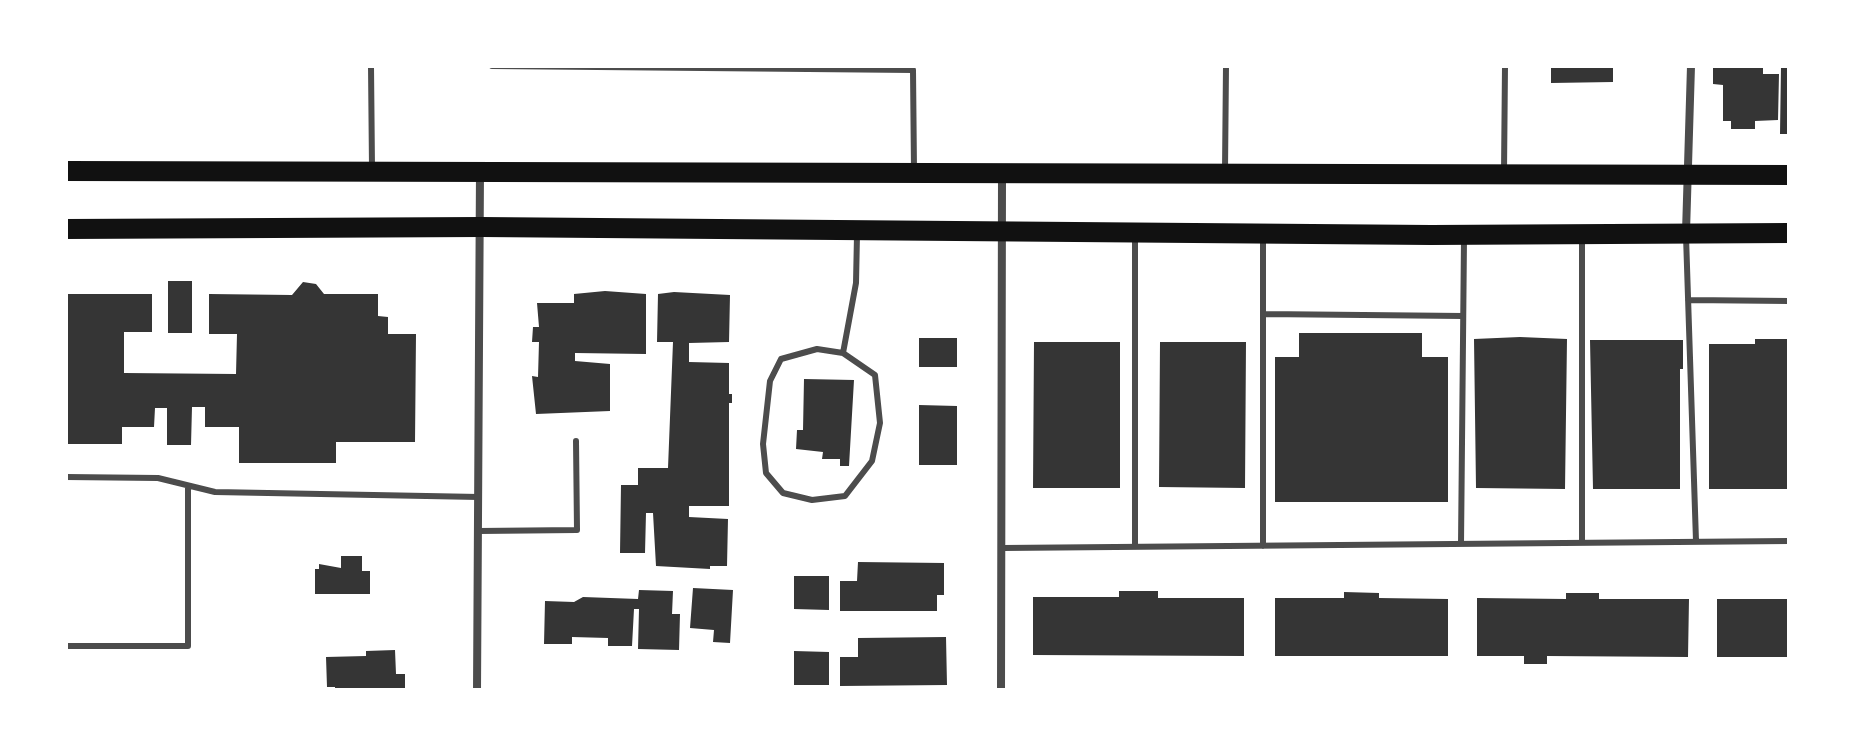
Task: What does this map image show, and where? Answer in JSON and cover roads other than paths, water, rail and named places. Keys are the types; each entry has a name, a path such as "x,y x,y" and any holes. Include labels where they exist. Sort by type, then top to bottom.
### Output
{"main road":[{"path":"66,171 1789,175"},
{"path":"66,229 481,227 1002,233 1789,233"}],"street":[{"path":"1686,232 1691,66"},
{"path":"477,690 480,170"},
{"path":"1001,690 1002,173"}],"lane":[{"path":"371,66 372,172"},
{"path":"492,66 913,68 914,173"},
{"path":"1225,174 1226,66"},
{"path":"1504,175 1505,66"},
{"path":"843,353 856,283 857,231"},
{"path":"1686,232 1696,541"},
{"path":"1135,233 1135,547"},
{"path":"1263,234 1263,546"},
{"path":"1582,234 1582,543"},
{"path":"1461,544 1464,235"},
{"path":"1688,300 1789,301"},
{"path":"1263,314 1463,316"},
{"path":"817,349 843,353 875,375 880,423 872,461 845,496 812,500 783,493 766,473 763,444 770,381 781,359 817,349"},
{"path":"479,531 577,530 576,441"},
{"path":"66,477 158,478 215,492 479,497"},
{"path":"66,646 188,646 188,486"},
{"path":"1003,548 1789,541"}]}
